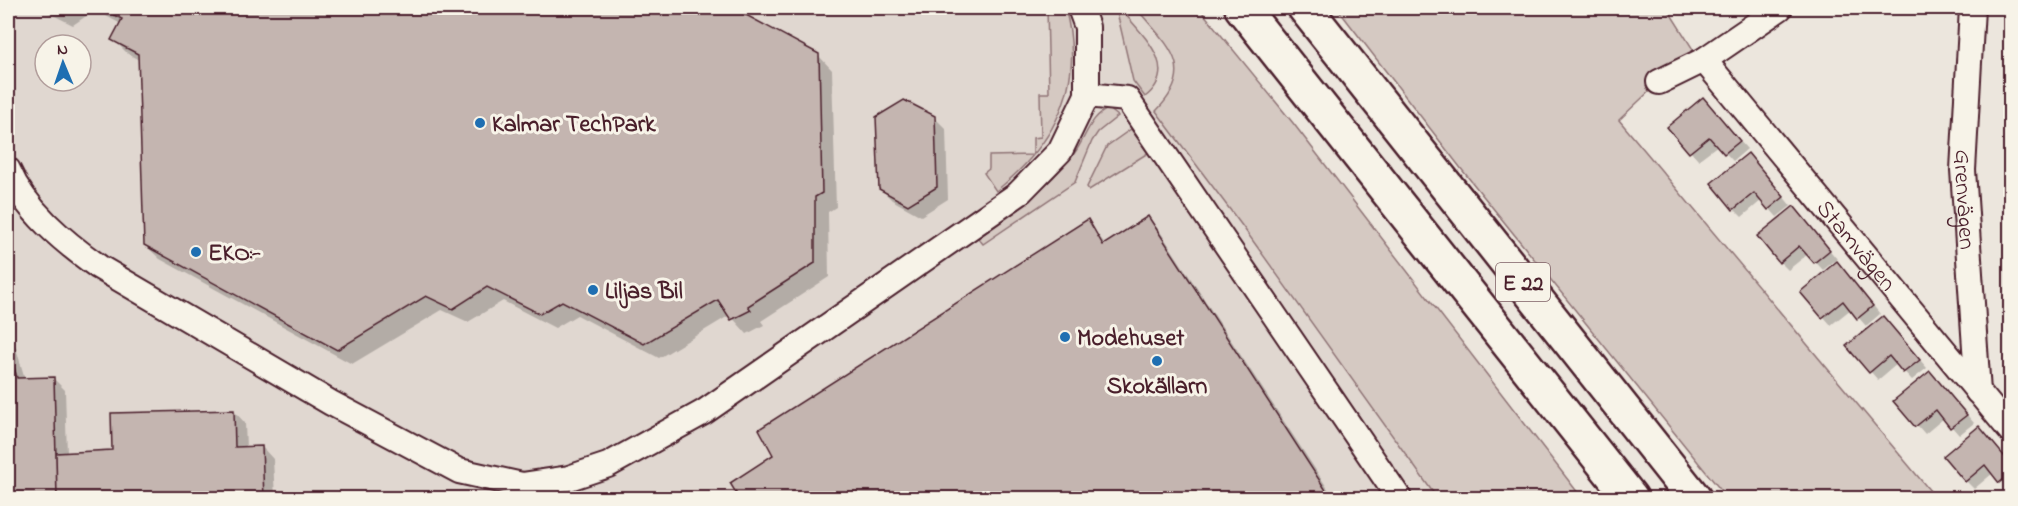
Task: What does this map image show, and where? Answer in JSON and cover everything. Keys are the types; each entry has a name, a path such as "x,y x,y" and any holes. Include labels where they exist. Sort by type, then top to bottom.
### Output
{"highway":[{"name":"E 22","path":"1242,8 1631,498"},
{"name":"E 22","path":"1305,8 1694,498"}],"street":[{"path":"8,170 24,196 66,243 99,267 331,403 459,471 522,492 608,465 704,412 1018,194 1060,151 1087,95 1087,27 1080,8"},
{"path":"1659,82 1704,60 1780,8"},
{"name":"Grenvägen","path":"1972,8 1963,170 1978,392"},
{"name":"Stamvägen","path":"1704,60 2010,430"},
{"path":"1087,95 1126,99 1399,498"}],"shaded area":[{"path":"8,8 1199,8 1293,123 1582,498 8,498"},
{"path":"1047,8 1065,8 1070,36 1071,62 1068,87 1049,132 1035,153 1017,173 996,191 984,173 989,169 989,156 1033,155 1033,138 1041,137 1040,93 1049,93"},
{"path":"1116,8 1120,8 1147,40 1159,63 1160,75 1155,86 1145,97 1133,81"},
{"path":"1136,8 1199,8 1293,123 1582,498 1437,498 1243,227 1156,111 1169,96 1177,69 1174,57 1167,46"},
{"path":"1337,8 1667,8 1696,54 1659,82 1619,120 1936,498 1727,498 1463,171"},
{"path":"1109,109 1118,116 1098,132 1092,141 1075,182 983,244 978,238 1052,179 1077,149 1092,122 1102,112"},
{"path":"1131,129 1148,153 1089,190 1087,187 1107,146"}],"building":[{"name":"Kalmar TechPark","path":"100,8 733,8 819,54 822,193 815,197 815,263 748,306 751,310 731,320 718,300 644,344 562,301 540,314 487,287 453,309 426,296 337,350 144,245 138,54 111,40 122,19"},
{"path":"1703,97 1740,141 1724,154 1709,137 1689,153 1667,127"},
{"path":"904,100 935,116 937,187 908,205 879,189 876,117"},
{"path":"1748,153 1784,197 1768,210 1754,193 1733,210 1711,183"},
{"path":"1794,206 1830,250 1814,263 1799,246 1779,263 1757,236"},
{"name":"Modehuset","path":"1148,216 1331,498 739,498 730,483 773,455 759,429 1088,219 1103,245"},
{"path":"1837,261 1873,306 1857,319 1843,301 1822,318 1800,292"},
{"path":"1883,316 1920,360 1903,373 1889,356 1869,373 1846,346"},
{"path":"8,345 17,378 54,377 57,498 8,498"},
{"path":"1930,371 1967,415 1950,428 1936,410 1915,427 1893,401"},
{"path":"234,410 235,447 262,446 264,498 57,498 56,453 112,450 111,413"},
{"path":"1979,426 2010,463 2010,474 1999,483 1985,465 1965,482 1943,456"}],"place":[{"name":"Kalmar TechPark","path":"480,123"},
{"name":"EKO:-","path":"196,252"},
{"name":"Liljas Bil","path":"593,290"},
{"name":"Modehuset","path":"1065,337"},
{"name":"Skokällarn","path":"1157,361"}]}
